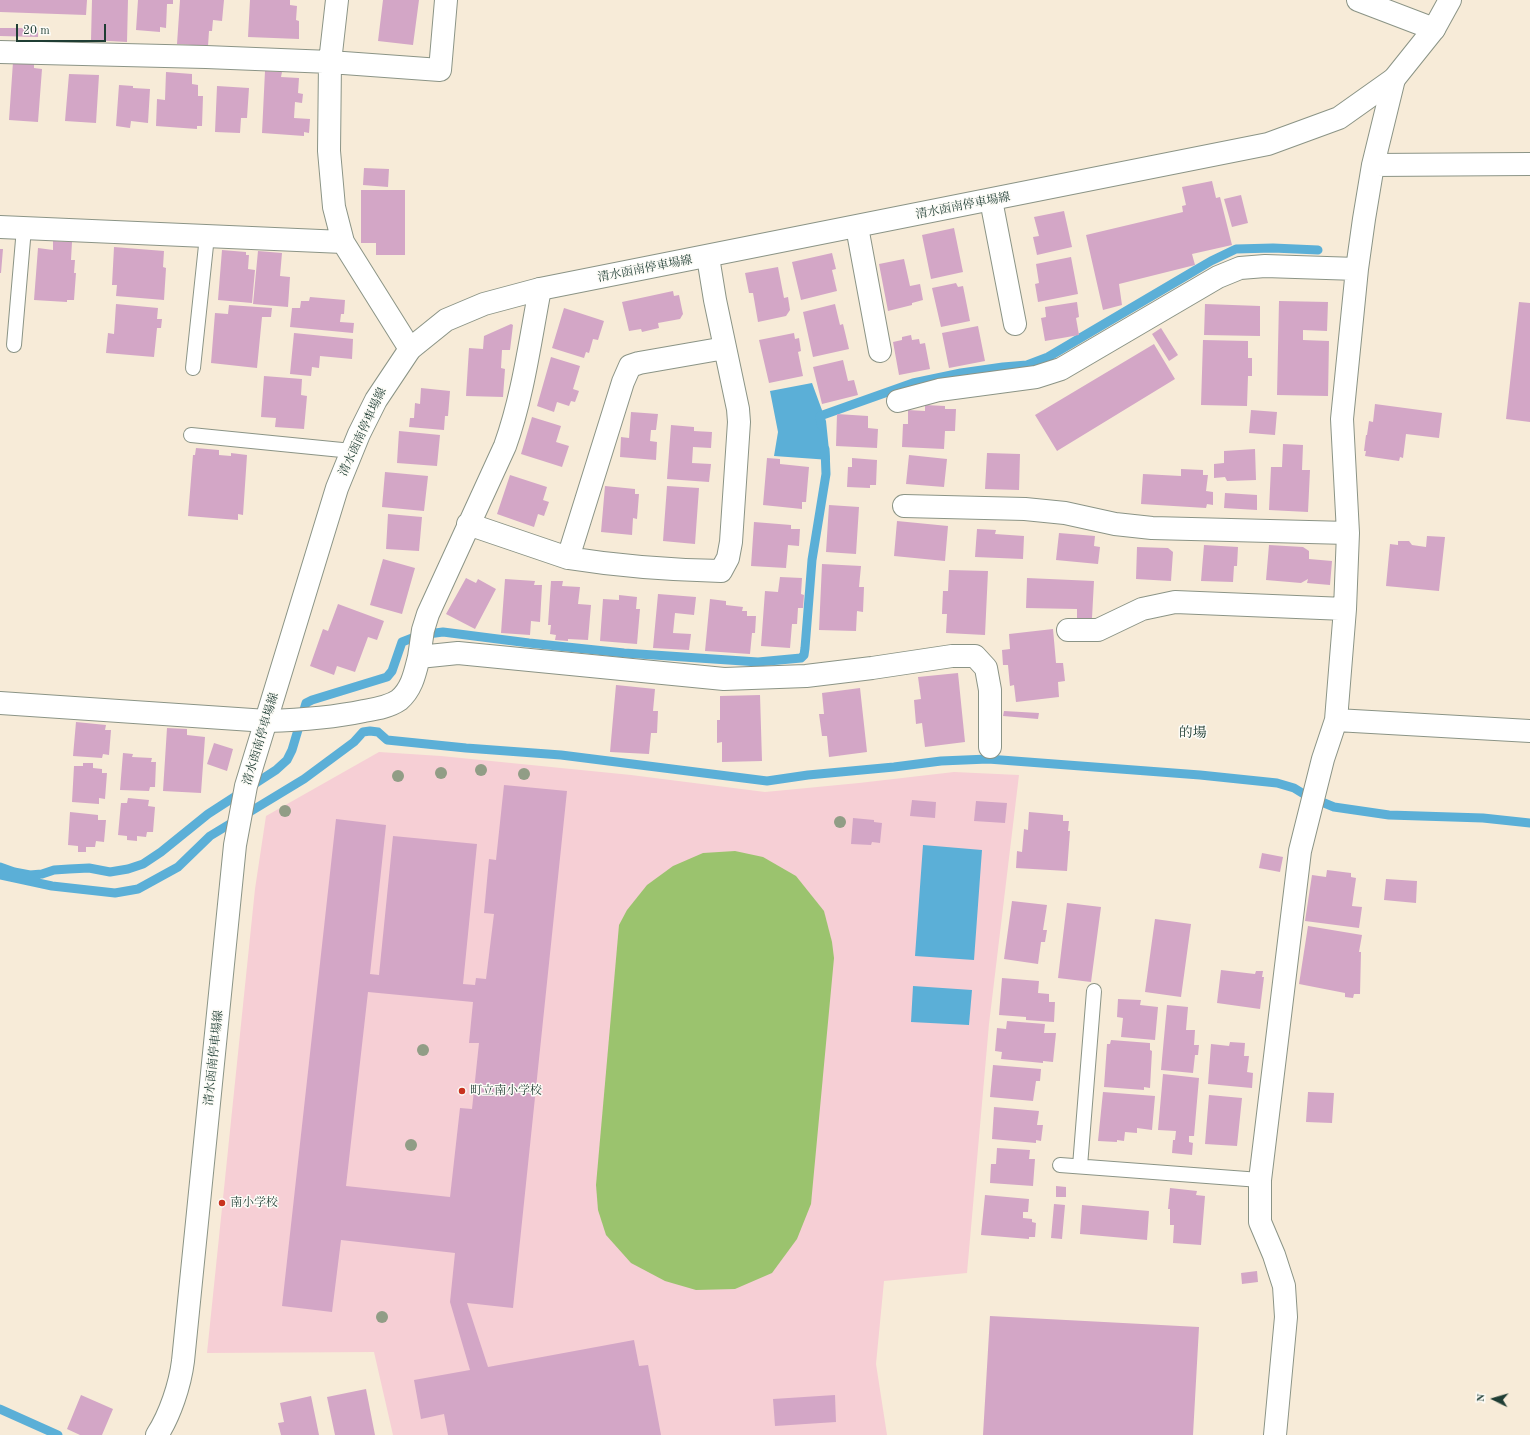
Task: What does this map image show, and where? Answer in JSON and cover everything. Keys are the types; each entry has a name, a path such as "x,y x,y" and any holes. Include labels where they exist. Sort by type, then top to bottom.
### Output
{"street":[{"path":"337,0 330,62 329,152 334,207 343,242 410,349"},
{"path":"0,52 206,57 330,62 440,70 446,0"},
{"path":"1358,0 1434,29"},
{"name":"清水函南停車場線","path":"157,1435 172,1404 184,1361 235,845 246,786 337,488 376,400 410,349 446,320 484,304 540,289 708,257 1268,144 1339,118 1394,79 1434,29 1450,0"},
{"path":"1275,1435 1286,1317 1284,1286 1274,1255 1260,1222 1260,1180 1300,851 1323,759 1336,720 1345,609 1348,533 1342,419 1357,269 1373,165 1394,79"},
{"path":"1373,165 1530,164"},
{"path":"991,200 1015,324"},
{"path":"0,227 343,242"},
{"path":"857,227 880,350"},
{"path":"468,524 568,558 607,563 721,571 728,558 731,542 739,422 738,409 708,257"},
{"path":"898,401 939,390 1036,377 1061,369 1218,276 1240,268 1266,266 1357,269"},
{"path":"0,703 266,721 302,720 340,716 380,708 398,700 413,682 423,630 428,614 505,446 512,426 540,289"},
{"path":"568,558 623,382 630,366 639,363 725,348"},
{"path":"904,506 1025,509 1065,513 1115,524 1152,528 1348,533"},
{"path":"1068,630 1098,630 1142,609 1176,602 1345,609"},
{"path":"419,657 458,653 724,679 806,676 952,656 975,656 986,668 990,690 990,747"},
{"path":"1336,720 1530,731"}],"lane":[{"path":"14,345 24,228"},
{"path":"193,368 207,236"},
{"path":"192,435 352,452"},
{"path":"1080,1166 1094,991"},
{"path":"1060,1164 1260,1180"}],"shaded area":[{"path":"379,752 441,756 631,775 765,792 954,772 1019,775 989,1024 967,1273 884,1281 876,1364 887,1435 393,1435 374,1352 207,1353 255,889 266,816"}],"green space":[{"path":"735,851 763,857 796,876 824,911 832,942 834,958 811,1204 797,1239 772,1273 735,1289 696,1290 665,1281 631,1263 606,1235 598,1210 596,1185 619,925 627,910 647,885 673,866 703,853"}],"water":[{"path":"812,383 826,421 830,460 774,456 778,432 770,391"},
{"path":"923,845 982,850 974,960 915,956"},
{"path":"913,986 972,990 969,1025 911,1022"}],"building":[{"path":"0,0 87,0 86,15 0,12"},
{"path":"92,0 128,0 127,42 91,40"},
{"path":"138,0 173,0 173,4 167,4 166,28 160,27 160,32 136,30"},
{"path":"180,0 224,0 222,21 213,20 212,31 209,31 208,46 177,44"},
{"path":"250,0 290,0 290,5 297,6 296,20 299,21 299,39 248,37"},
{"path":"383,0 419,0 413,45 378,41"},
{"path":"0,28 38,28 38,37 0,36"},
{"path":"13,62 34,64 34,68 42,69 38,122 9,120"},
{"path":"265,71 282,72 281,77 299,78 298,93 303,94 302,103 295,102 294,118 310,119 309,133 304,132 304,136 262,133"},
{"path":"166,72 192,74 192,84 198,85 198,96 203,96 202,126 197,126 197,129 156,126 157,99 165,100"},
{"path":"69,74 99,75 96,123 65,121"},
{"path":"119,85 150,89 148,123 131,121 130,128 116,126"},
{"path":"217,86 249,88 247,118 241,118 240,133 215,132"},
{"path":"364,168 389,169 388,187 363,185"},
{"path":"1212,181 1216,198 1220,197 1232,245 1192,254 1195,265 1119,284 1122,305 1103,310 1086,235 1183,212 1182,206 1186,205 1182,187"},
{"path":"361,190 405,190 405,255 376,255 376,243 361,243"},
{"path":"1241,195 1248,223 1232,227 1224,199"},
{"path":"1064,211 1072,247 1037,255 1033,237 1039,236 1034,217"},
{"path":"954,228 963,272 931,279 922,235"},
{"path":"53,241 72,242 71,260 75,260 74,273 76,273 74,300 67,300 67,302 34,300 38,248 53,250"},
{"path":"114,247 164,251 163,267 166,268 164,300 116,296 117,285 112,285"},
{"path":"0,249 3,249 1,273 0,273"},
{"path":"222,250 246,252 246,255 249,255 248,269 255,270 252,303 218,300"},
{"path":"258,251 282,253 280,276 290,277 288,307 253,304"},
{"path":"832,253 836,269 832,270 837,291 801,300 792,262"},
{"path":"1071,257 1078,294 1038,302 1035,284 1039,283 1036,264"},
{"path":"904,259 910,286 920,284 923,300 912,303 912,305 888,311 879,264"},
{"path":"778,267 784,298 788,297 790,310 786,316 758,322 753,293 749,293 745,273"},
{"path":"956,283 958,287 963,286 970,321 941,327 932,288"},
{"path":"673,291 674,296 679,295 683,314 680,319 658,323 659,328 642,332 641,329 629,331 622,302"},
{"path":"310,297 345,300 344,314 341,314 340,322 354,323 353,333 290,327 292,308 300,308 301,301 309,301"},
{"path":"1279,301 1328,302 1327,331 1303,330 1303,340 1329,341 1328,396 1277,395"},
{"path":"1077,302 1079,317 1076,318 1079,335 1045,341 1041,318 1046,317 1045,307"},
{"path":"1519,302 1530,303 1530,422 1506,419"},
{"path":"116,304 158,308 157,319 162,319 161,328 157,328 154,357 106,353 108,333 114,334"},
{"path":"835,304 840,325 843,324 849,349 813,357 803,312"},
{"path":"1205,304 1260,306 1260,336 1204,335"},
{"path":"229,305 272,308 271,317 262,317 257,368 211,363 215,313 228,314"},
{"path":"564,308 604,321 598,340 593,339 589,353 586,352 584,358 552,348"},
{"path":"511,324 513,325 510,350 502,350 501,368 505,369 503,397 466,396 469,348 483,349 484,336"},
{"path":"978,326 985,361 949,368 942,333"},
{"path":"1161,328 1178,355 1169,361 1152,334"},
{"path":"294,333 353,339 352,359 320,356 319,368 312,367 311,376 290,374"},
{"path":"794,333 795,339 799,338 801,351 798,352 803,376 769,383 759,340"},
{"path":"911,335 912,340 919,339 920,344 925,343 930,369 899,375 893,342 902,340 902,337"},
{"path":"1203,340 1248,341 1248,358 1252,358 1252,376 1248,376 1247,406 1201,405"},
{"path":"1154,344 1175,379 1057,451 1035,415"},
{"path":"551,357 580,366 573,389 579,391 575,402 571,401 569,406 557,402 554,412 537,406"},
{"path":"843,360 848,381 854,380 858,395 822,404 813,367"},
{"path":"264,376 302,379 301,395 307,396 304,429 275,427 276,418 261,417"},
{"path":"421,388 450,391 448,416 445,416 444,430 409,427 410,418 414,418 415,403 420,404"},
{"path":"1375,404 1442,413 1439,438 1406,434 1403,458 1400,457 1399,461 1365,456 1366,451 1364,451 1366,435 1369,421 1373,422"},
{"path":"925,405 945,406 945,409 956,409 955,431 945,431 944,449 902,447 903,424 908,424 908,410 925,411"},
{"path":"1251,410 1277,412 1275,435 1249,433"},
{"path":"631,412 658,414 656,430 651,430 650,441 657,442 656,460 620,457 621,437 629,438"},
{"path":"837,414 868,416 868,428 878,429 877,448 836,446"},
{"path":"532,417 561,426 556,442 569,446 562,467 521,454"},
{"path":"671,425 694,427 694,431 712,432 711,448 693,447 692,463 711,464 709,482 667,479"},
{"path":"399,431 440,435 437,466 397,463"},
{"path":"1283,444 1303,445 1302,470 1310,470 1308,512 1269,510 1271,467 1282,467"},
{"path":"196,448 219,450 219,455 231,456 231,453 247,455 243,515 238,514 238,520 188,516 193,455 195,455"},
{"path":"1255,449 1256,480 1227,481 1225,477 1214,478 1214,464 1224,463 1224,451"},
{"path":"987,453 1020,454 1019,490 985,489"},
{"path":"909,455 947,459 944,487 906,484"},
{"path":"767,458 780,459 780,464 809,467 806,502 802,502 802,509 763,505"},
{"path":"852,458 877,460 876,485 870,485 870,488 847,487 848,467 852,467"},
{"path":"1181,469 1203,470 1203,475 1208,475 1206,491 1213,492 1213,505 1207,504 1206,508 1141,504 1143,474 1181,476"},
{"path":"385,472 428,476 424,511 382,507"},
{"path":"510,475 547,487 543,500 549,502 544,516 538,514 534,527 497,514"},
{"path":"605,486 635,489 635,494 639,494 637,519 633,518 632,535 601,532"},
{"path":"667,486 699,488 695,544 663,541"},
{"path":"1225,493 1257,495 1257,510 1224,508"},
{"path":"829,505 859,507 856,554 826,552"},
{"path":"388,514 422,517 419,551 386,549"},
{"path":"897,521 948,526 945,561 894,556"},
{"path":"754,522 791,525 791,529 800,529 799,546 788,545 786,568 751,566"},
{"path":"977,529 996,530 995,534 1024,536 1023,559 975,557"},
{"path":"1059,533 1095,536 1094,546 1100,547 1098,564 1056,560"},
{"path":"1427,536 1445,537 1439,591 1386,586 1390,544 1398,545 1398,541 1409,541 1412,545 1426,547"},
{"path":"1204,545 1238,547 1237,566 1234,566 1233,582 1201,581"},
{"path":"1269,545 1303,547 1309,551 1309,559 1332,561 1330,585 1307,583 1308,579 1301,583 1266,580"},
{"path":"1137,547 1168,548 1173,552 1171,581 1136,579"},
{"path":"383,559 415,568 402,614 370,605"},
{"path":"822,564 861,566 859,587 864,587 863,612 857,611 856,631 819,630"},
{"path":"949,570 988,571 985,635 946,633 947,614 942,614 943,591 948,591"},
{"path":"780,577 802,578 801,594 804,595 803,608 798,608 797,624 792,624 790,648 761,646 765,591 778,592"},
{"path":"466,578 476,583 478,579 496,589 475,629 446,614"},
{"path":"1027,578 1094,581 1092,618 1077,618 1077,609 1026,608"},
{"path":"505,579 535,581 534,585 542,585 540,622 531,621 530,635 501,633"},
{"path":"551,581 563,581 562,586 580,587 578,604 591,605 588,640 555,640 556,635 550,634 551,625 548,625"},
{"path":"658,594 696,597 694,615 675,613 673,633 691,634 689,650 653,648"},
{"path":"619,595 637,597 636,609 640,609 637,644 600,641 603,599 619,600"},
{"path":"710,599 726,601 726,605 743,607 742,611 747,611 747,616 756,616 755,633 752,633 750,654 705,651"},
{"path":"338,604 384,621 377,640 368,637 355,672 337,666 334,675 310,666 323,629 328,631"},
{"path":"1053,629 1056,663 1063,663 1065,681 1058,682 1059,697 1016,702 1014,685 1010,686 1008,665 1003,665 1002,650 1010,649 1009,634"},
{"path":"958,673 965,742 925,747 922,723 916,724 914,700 921,699 918,677"},
{"path":"616,685 655,689 653,711 658,711 657,733 651,733 649,754 610,752"},
{"path":"860,688 867,752 829,757 827,736 822,736 819,714 824,714 822,693"},
{"path":"760,695 762,761 722,762 722,742 717,743 717,720 720,720 720,696"},
{"path":"1004,711 1039,713 1038,719 1003,716"},
{"path":"76,722 106,725 105,730 111,730 109,755 103,754 102,758 73,756"},
{"path":"167,728 187,729 187,735 205,737 201,793 163,791"},
{"path":"214,743 233,749 227,771 207,764"},
{"path":"123,753 133,754 132,757 152,758 151,762 156,762 155,787 150,787 149,791 120,790"},
{"path":"83,763 93,763 93,768 102,769 102,773 107,773 105,799 99,798 99,804 72,802 74,766 83,766"},
{"path":"504,785 567,791 513,1308 467,1303 488,1367 634,1340 639,1366 648,1365 661,1435 448,1435 444,1414 421,1419 414,1380 470,1370 450,1302 455,1253 341,1240 332,1312 282,1306 336,819 386,825 370,974 379,975 393,836 477,844 463,984 475,985 476,978 486,979 494,914 484,913 489,859 496,860","holes":["368,992 473,1002 469,1043 479,1043 472,1109 460,1108 450,1197 346,1186"]},
{"path":"128,798 149,800 148,806 155,807 153,832 147,832 146,837 137,836 137,841 127,840 127,836 118,835 121,803 127,803"},
{"path":"912,800 936,802 935,818 910,816"},
{"path":"976,801 1007,803 1005,823 974,821"},
{"path":"70,812 98,815 98,820 106,820 104,842 96,841 95,847 86,847 86,852 78,852 78,846 68,845"},
{"path":"1029,812 1063,815 1063,821 1069,821 1068,831 1070,831 1067,871 1016,868 1017,851 1022,852 1024,829 1028,830"},
{"path":"853,818 874,820 874,822 882,823 880,843 872,842 871,845 851,844"},
{"path":"1262,853 1283,857 1280,872 1259,868"},
{"path":"1327,870 1351,873 1351,877 1356,878 1352,906 1362,907 1359,928 1305,921 1312,875 1326,877"},
{"path":"1386,879 1417,881 1416,903 1384,900"},
{"path":"1012,901 1047,905 1043,930 1047,930 1045,942 1041,942 1038,964 1004,959"},
{"path":"1067,903 1101,907 1091,982 1058,978"},
{"path":"1155,919 1191,924 1181,997 1145,992"},
{"path":"1308,926 1362,935 1359,952 1361,952 1360,994 1354,994 1353,998 1345,997 1345,993 1299,984"},
{"path":"1221,970 1255,974 1256,971 1263,971 1262,977 1264,977 1260,1009 1217,1003"},
{"path":"1002,978 1039,981 1038,993 1049,994 1049,1002 1055,1002 1054,1022 1026,1020 1026,1017 999,1015"},
{"path":"1118,999 1141,1000 1140,1005 1158,1007 1155,1040 1121,1037 1123,1018 1117,1017"},
{"path":"1167,1005 1188,1007 1186,1030 1195,1030 1194,1045 1199,1045 1198,1055 1195,1055 1193,1073 1161,1070"},
{"path":"1007,1021 1045,1024 1044,1033 1056,1033 1053,1062 1043,1061 1043,1063 1001,1059 1002,1052 995,1051 997,1028 1006,1029"},
{"path":"1111,1040 1150,1043 1150,1050 1152,1051 1150,1088 1144,1087 1144,1090 1104,1087 1107,1044 1110,1044"},
{"path":"1230,1042 1245,1043 1244,1056 1249,1056 1247,1072 1253,1073 1252,1088 1208,1084 1211,1044 1229,1046"},
{"path":"993,1065 1041,1069 1040,1081 1036,1081 1033,1101 990,1097"},
{"path":"1163,1074 1199,1078 1194,1136 1189,1136 1189,1142 1193,1143 1192,1155 1172,1153 1173,1140 1175,1140 1176,1131 1158,1130"},
{"path":"1103,1092 1155,1096 1152,1130 1137,1128 1137,1133 1125,1132 1124,1141 1098,1141"},
{"path":"1308,1092 1334,1093 1332,1123 1306,1122"},
{"path":"1209,1095 1242,1098 1237,1146 1205,1144"},
{"path":"994,1107 1039,1111 1037,1125 1043,1125 1041,1141 1036,1140 1036,1143 992,1139"},
{"path":"997,1148 1030,1150 1029,1159 1035,1159 1033,1186 990,1183 991,1164 996,1164"},
{"path":"1056,1186 1066,1187 1066,1197 1056,1197"},
{"path":"1170,1188 1197,1191 1196,1195 1205,1196 1201,1245 1173,1243 1174,1225 1170,1225 1170,1209 1168,1209"},
{"path":"985,1195 1029,1199 1028,1212 1023,1212 1023,1218 1032,1219 1032,1222 1036,1223 1035,1237 1029,1237 1029,1239 981,1235"},
{"path":"1054,1204 1065,1205 1062,1239 1051,1238"},
{"path":"1082,1205 1149,1211 1147,1240 1080,1234"},
{"path":"1257,1271 1258,1282 1242,1284 1241,1273"},
{"path":"990,1316 1199,1327 1193,1435 983,1435"},
{"path":"366,1389 375,1435 335,1435 327,1397"},
{"path":"81,1395 113,1409 102,1435 80,1435 67,1429"},
{"path":"835,1395 836,1422 775,1426 773,1399"},
{"path":"311,1396 319,1435 281,1435 278,1423 284,1422 280,1403"}],"waterway":[{"path":"821,425 820,416 913,383 961,373 1027,365 1048,357 1211,261 1236,249 1273,248 1318,250"},
{"path":"0,867 14,872 30,875 42,874 54,870 89,868 110,872 128,869 143,864 161,852 208,814 276,770 287,760 292,750 306,703 387,677 392,671 402,642 420,635 443,632 624,653 758,662 801,658 804,655 805,648 812,560 826,474 825,449"},
{"path":"0,875 52,886 115,893 138,889 178,867 210,836 304,779 354,742 363,732 370,731 378,732 387,740 561,755 767,781 808,775 941,761 988,759 1200,775 1277,783 1294,788 1307,796 1334,807 1389,815 1483,818 1530,823"},
{"path":"0,1409 58,1435"}],"place":[{"name":"町立南小学校","path":"462,1091"},
{"name":"南小学校","path":"222,1203"}],"district":[{"name":"的場","path":"1193,733"}]}
